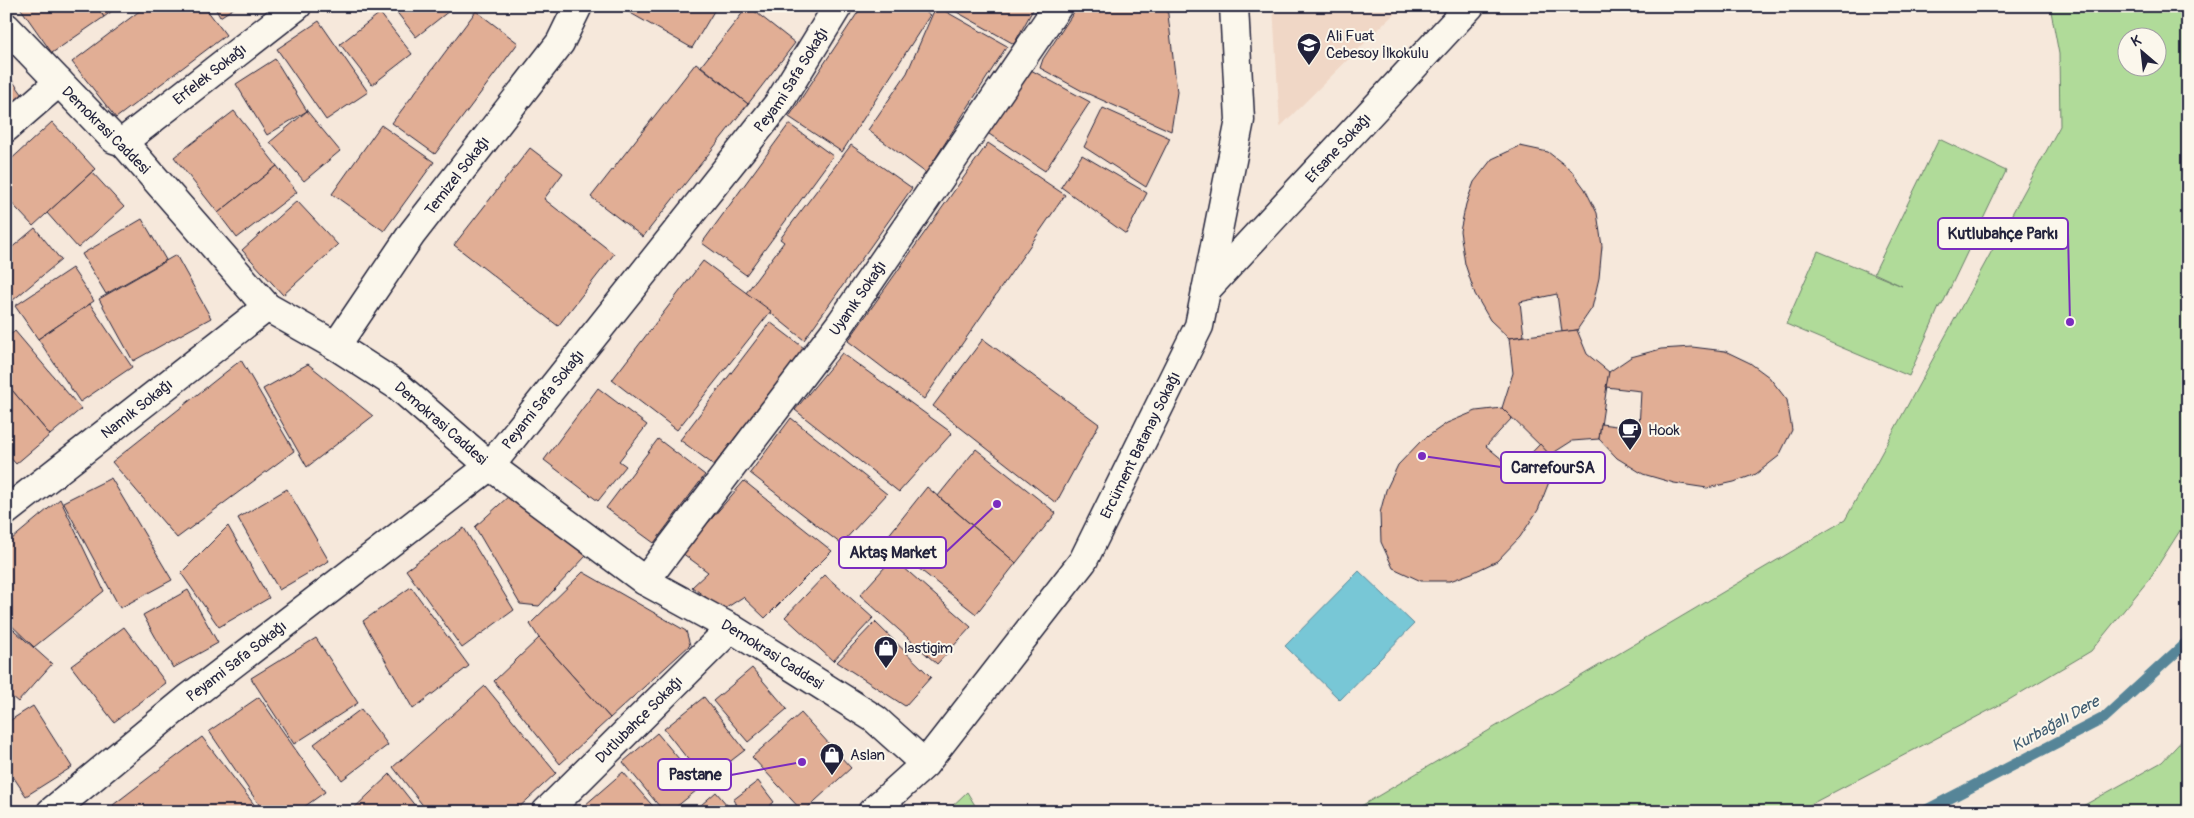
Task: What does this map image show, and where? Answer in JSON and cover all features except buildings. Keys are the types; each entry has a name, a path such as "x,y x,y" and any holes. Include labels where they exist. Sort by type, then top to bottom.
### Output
{"street":[{"name":"Erfelek Sokağı","path":"123,142 297,6"},
{"name":"Temizel Sokağı","path":"336,346 411,235 560,43 578,6"},
{"name":"Peyami Safa Sokağı","path":"51,812 190,697 490,466 778,104 838,6"},
{"name":"Uyanık Sokağı","path":"645,581 841,323 1058,6"},
{"name":"Ercüment Batanay Sokağı","path":"872,812 925,764 1084,561 1199,326 1240,120 1234,6"},
{"name":"Efsane Sokağı","path":"1206,290 1470,6"},
{"name":"Demokrasi Caddesi","path":"6,27 114,139 123,142 267,307 336,346 398,386 490,466 645,581 731,628 875,719 925,764"},
{"path":"6,128 58,82"},
{"name":"Namık Sokağı","path":"6,511 267,307"},
{"name":"Dutlubahçe Sokağı","path":"546,812 731,628"}],"shaded area":[{"name":"Ali Fuat Cebesoy İlkokulu","path":"1273,6 1402,6 1280,127"}],"green space":[{"path":"2050,6 2188,6 2188,518 2150,578 2091,651 2007,701 1796,812 1351,812 1845,520 2060,126 2059,54"},
{"path":"1939,139 2006,171 1942,305 1940,305 1909,376 1786,324 1818,251 1902,286 1874,273"},
{"path":"2188,734 2188,807 2186,812 2072,812 2162,762"},
{"path":"967,792 979,812 946,812"}],"water":[{"path":"1359,571 1414,624 1340,700 1285,646"}],"waterway":[{"name":"Kurbağalı Dere","path":"1923,812 2104,718 2188,641"}],"place":[{"name":"Ali Fuat Cebesoy İlkokulu","path":"1309,66"},
{"name":"Kutlubahçe Parkı","path":"2070,322"},
{"name":"Hook","path":"1630,451"},
{"name":"CarrefourSA","path":"1422,456"},
{"name":"Aktaş Market","path":"997,504"},
{"name":"lastigim","path":"886,669"},
{"name":"Pastane","path":"802,762"},
{"name":"Aslan","path":"832,776"}]}
